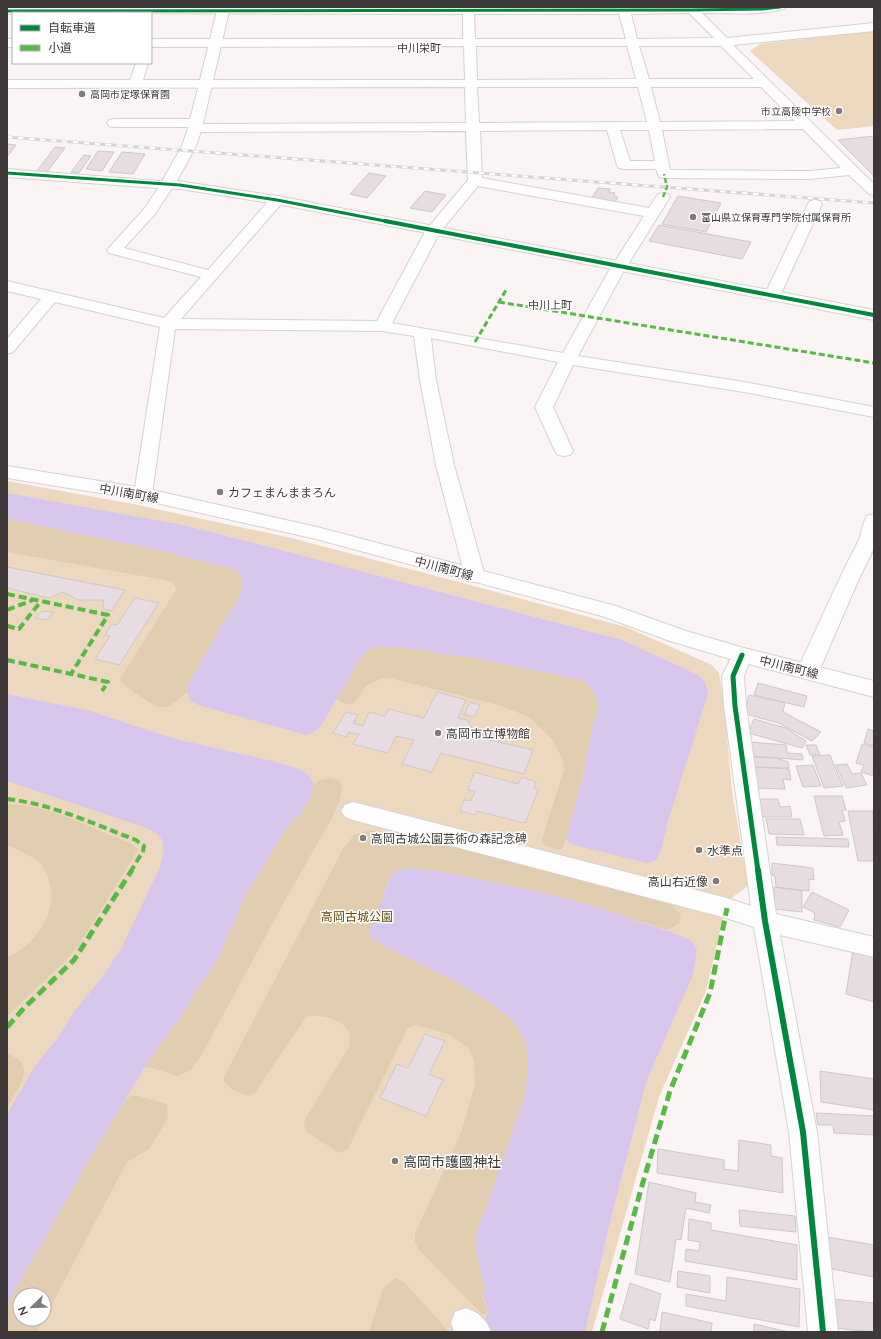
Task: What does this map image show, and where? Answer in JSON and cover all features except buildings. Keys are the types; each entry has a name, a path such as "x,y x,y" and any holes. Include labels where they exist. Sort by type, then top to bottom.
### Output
{"street":[{"path":"7,11 468,8 624,10 780,7"},
{"path":"382,326 434,230 474,181 468,8"},
{"path":"691,8 763,83 874,191"},
{"path":"761,8 790,36"},
{"path":"210,276 114,250 150,211 189,146 196,126 214,44 224,9"},
{"path":"624,10 655,127 664,174 810,175 852,171"},
{"path":"152,44 724,42 874,27"},
{"path":"135,84 142,64"},
{"path":"7,84 763,83"},
{"path":"114,123 196,126 473,128 808,126"},
{"path":"613,127 624,165 662,165"},
{"path":"7,173 180,186 277,200 874,315"},
{"path":"474,181 653,213"},
{"path":"564,452 544,408 568,359 620,265 663,197"},
{"path":"143,494 168,324 277,200"},
{"path":"772,296 815,204"},
{"path":"7,286 168,324 382,326 568,359 744,387 874,412"},
{"path":"7,349 52,296"},
{"path":"422,332 428,380 445,466 475,576"},
{"name":"中川南町線","path":"7,472 143,494 317,533 609,611 678,636 742,655 874,689"},
{"path":"808,671 848,581 871,535 874,520"},
{"path":"742,655 733,676 735,706 764,921 803,1132 823,1332"},
{"path":"353,811 727,908 764,921 874,947"}],"green space":[{"name":"市立高陵中学校","path":"874,31 874,126 837,130 750,51 760,44"},
{"name":"高岡古城公園","path":"7,481 133,504 291,538 626,627 712,665 719,673 724,703 732,792 748,886 727,901 706,991 659,1097 592,1332 7,1332"},
{"path":"7,519 149,548 234,569 238,572 243,580 240,595 188,686 187,692 171,705 160,707 140,696 122,683 120,679 176,590 175,586 170,581 7,552"},
{"path":"378,646 404,648 479,659 575,678 587,683 593,689 598,701 598,712 592,730 576,804 563,847 559,850 544,845 542,840 564,769 562,758 552,739 529,717 498,705 389,678 377,680 367,686 352,704 345,704 338,700 337,698 358,661 370,650"},
{"path":"330,778 339,780 342,787 340,799 333,816 282,906 201,1056 191,1070 178,1076 145,1066 218,958 244,898 285,830 300,814 311,797 314,784 320,780"},
{"path":"7,804 33,807 58,814 123,840 138,849 80,944 64,962 7,1016 7,958 20,951 40,930 50,905 51,891 48,878 41,864 32,857 7,846"},
{"path":"370,830 484,855 596,884 671,905 681,915 679,924 667,930 586,904 544,893 425,869 415,868 388,882 370,928 371,939 453,980 495,1006 511,1019 519,1029 526,1042 528,1066 525,1094 490,1197 477,1230 475,1246 485,1288 482,1295 487,1312 485,1314 482,1314 418,1249 415,1242 415,1234 461,1133 475,1085 474,1061 469,1048 448,1034 416,1025 408,1028 348,1149 339,1153 307,1132 304,1125 305,1119 349,1047 349,1033 339,1022 316,1016 306,1017 254,1094 248,1096 233,1090 224,1082 224,1077 343,849 354,835"},
{"path":"7,1054 17,1058 22,1064 24,1070 20,1085 7,1107"},
{"path":"131,1096 139,1096 167,1104 168,1118 149,1149 127,1162 52,1304 52,1287 17,1287 96,1148 126,1099"},
{"path":"396,1278 405,1283 449,1332 369,1332 383,1288"},
{"path":"12,1295 12,1327 40,1327 37,1332 7,1332 7,1304"}],"shaded area":[{"path":"7,493 183,525 254,543 622,640 698,675 705,682 708,694 667,824 662,848 656,860 647,863 571,844 566,839 583,777 592,728 598,710 598,700 595,694 582,680 479,659 404,648 378,646 369,650 361,657 321,726 306,735 198,705 190,700 187,692 187,686 240,595 243,580 238,572 234,569 149,548 7,519"},
{"path":"7,694 90,711 175,739 268,760 300,769 308,775 314,784 311,797 300,814 285,830 244,898 218,958 176,1024 154,1052 96,1148 17,1287 12,1287 12,1295 7,1304 7,1114 37,1063 57,1039 76,1009 101,979 121,949 160,867 163,855 163,844 159,836 149,829 7,781"},
{"path":"415,868 439,871 544,893 586,904 679,935 692,941 697,949 692,977 646,1082 608,1230 585,1332 476,1332 486,1318 487,1314 487,1306 482,1294 485,1288 475,1247 477,1230 490,1197 525,1094 528,1066 526,1042 519,1029 511,1019 495,1006 453,980 371,939 369,933 370,928 392,874 398,870"}],"railway":[{"path":"7,137 874,203"}],"marked path":[{"path":"663,197 667,187 664,174"},
{"path":"475,342 506,290"},
{"path":"499,302 874,363"},
{"path":"7,594 108,615 71,674"},
{"path":"7,610 33,600"},
{"path":"7,626 19,629 41,601"},
{"path":"7,660 108,682 102,691"},
{"path":"7,799 40,804 57,809 136,840 144,846 143,851 99,923 74,960 25,1007 7,1027"},
{"path":"602,1332 641,1189 670,1091 710,993 727,908"}],"cycle path":[{"path":"7,11 692,10 762,9 780,7"},
{"path":"7,173 180,185 277,200 874,315"},
{"path":"742,655 733,676 735,706 765,921 803,1132 823,1332"}],"place":[{"name":"高岡市定塚保育園","path":"82,94"},
{"name":"市立高陵中学校","path":"839,111"},
{"name":"富山県立保育専門学院付属保育所","path":"693,217"},
{"name":"カフェまんままろん","path":"220,492"},
{"name":"高岡市立博物館","path":"438,733"},
{"name":"高岡古城公園芸術の森記念碑","path":"363,838"},
{"name":"水準点","path":"699,850"},
{"name":"高山右近像","path":"716,881"},
{"name":"高岡市護國神社","path":"395,1161"}],"district":[{"name":"中川栄町","path":"419,47"},
{"name":"中川上町","path":"550,304"}]}
